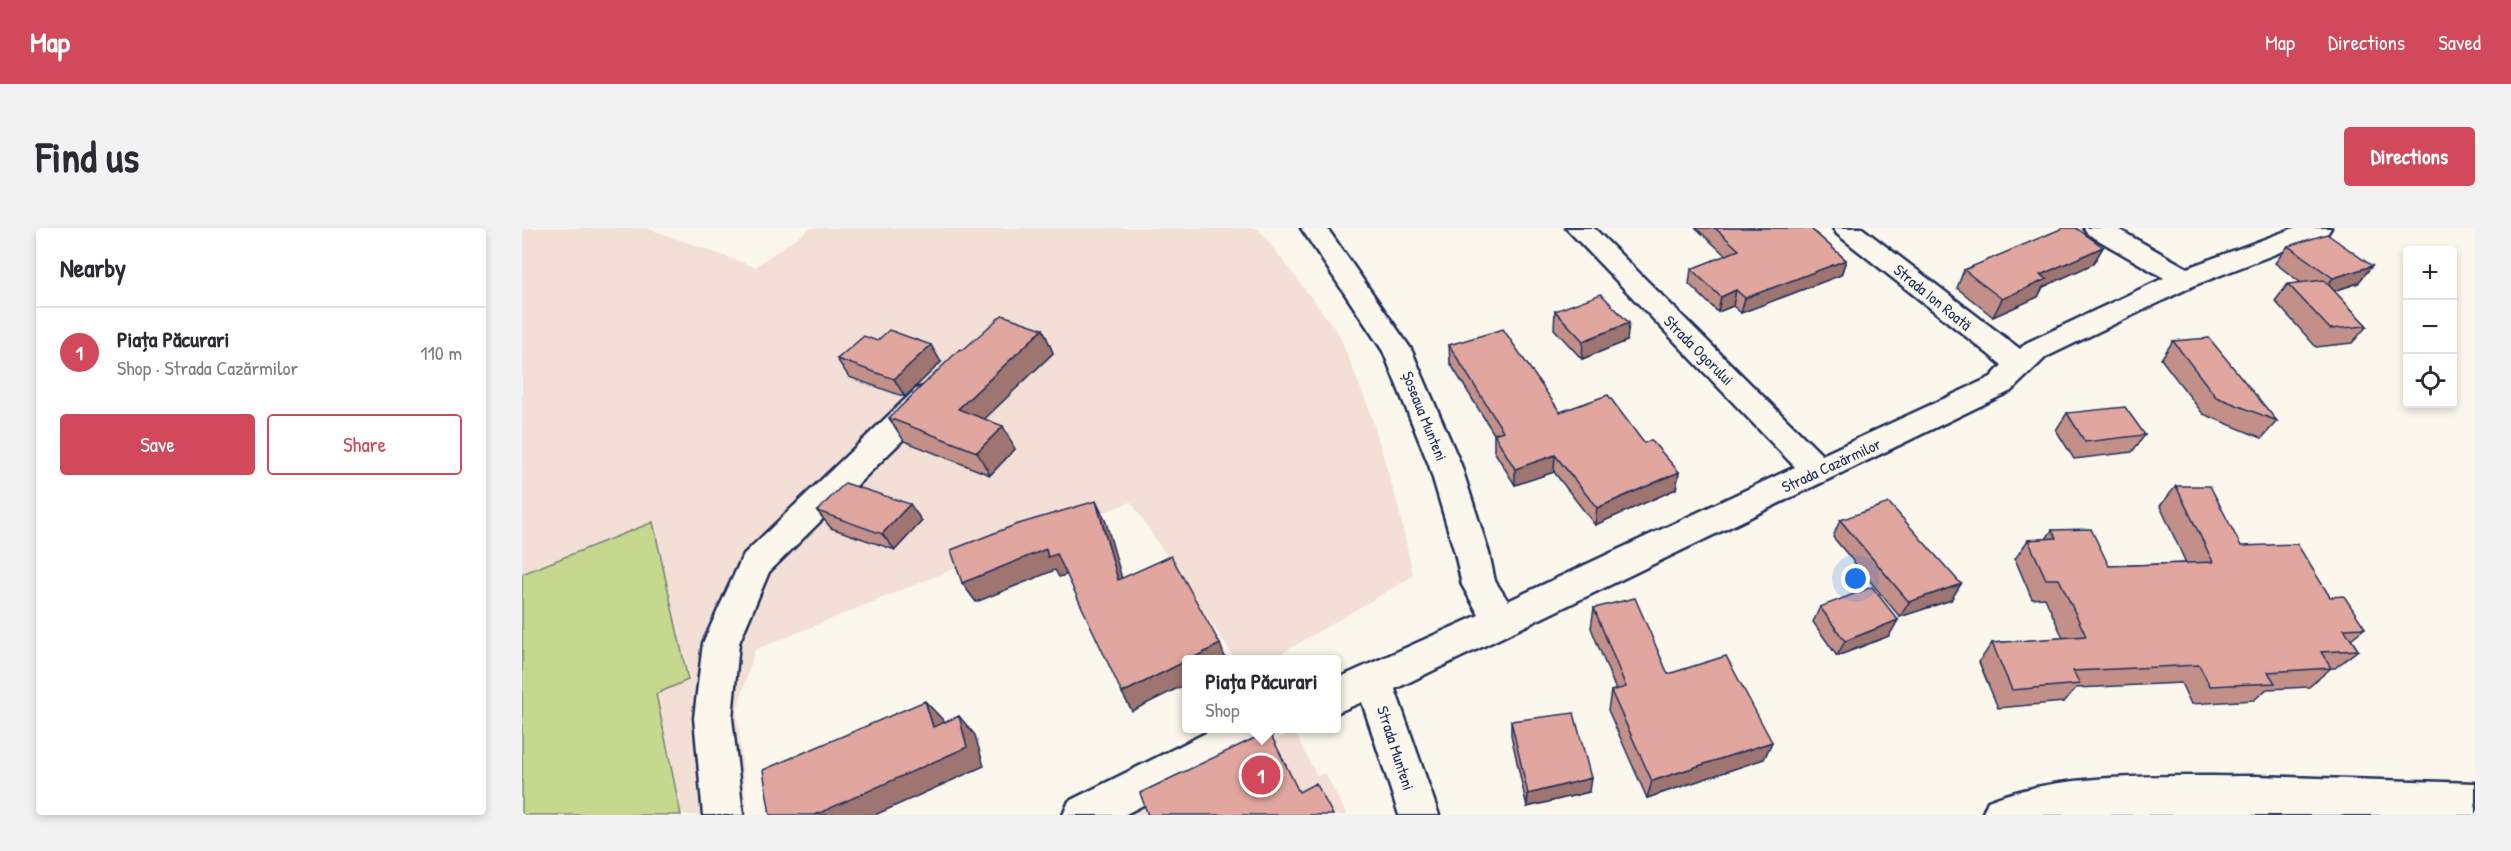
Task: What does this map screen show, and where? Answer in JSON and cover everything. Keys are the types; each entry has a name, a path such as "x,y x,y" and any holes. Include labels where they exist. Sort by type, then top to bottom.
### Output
{"street":[{"name":"Șoseaua Munteni","path":"1314,228 1397,349 1445,465 1472,553 1479,585 1501,619"},
{"name":"Strada Ogorului","path":"1579,228 1818,471"},
{"name":"Strada Ion Roată","path":"1846,228 2021,365"},
{"path":"2097,228 2185,279"},
{"name":"Strada Cazărmilor","path":"1341,694 1374,681 2001,384 2036,350 2185,279 2318,228"},
{"path":"723,815 713,718 721,643 756,564 952,373"},
{"name":"Strada Munteni","path":"1374,681 1419,815"},
{"path":"1083,815 1247,733"},
{"path":"2002,815 2077,800 2141,796 2255,795 2475,802"}],"shaded area":[{"path":"522,228 647,228 755,267 810,228 1258,228 1339,334 1369,409 1399,509 1413,576 1279,655 1232,655 1131,502 961,566 755,650 737,711 747,815 522,815"},
{"path":"1290,733 1295,733 1317,776 1325,773 1347,815 1125,815"}],"green space":[{"path":"653,522 688,680 656,694 681,815 522,815 522,574"}],"building":[{"path":"1715,228 1810,228 1846,260 1745,298 1736,290 1721,297 1691,269 1739,250"},
{"path":"2063,228 2076,228 2103,247 2040,275 2047,279 2002,299 1964,270"},
{"path":"2327,234 2372,266 2333,278 2288,246"},
{"path":"2324,280 2367,326 2330,329 2288,284"},
{"path":"1601,294 1629,323 1583,341 1555,311"},
{"path":"1002,315 1043,329 958,409 1003,426 977,452 889,418 960,349 963,350"},
{"path":"1503,329 1560,412 1608,395 1644,443 1651,440 1679,472 1597,508 1555,455 1515,469 1494,434 1503,431 1449,345"},
{"path":"889,330 931,345 894,379 837,359 864,336 877,341"},
{"path":"2209,338 2277,421 2216,397 2173,341"},
{"path":"2125,407 2145,435 2085,442 2067,413"},
{"path":"845,483 910,504 882,534 817,511"},
{"path":"2176,486 2210,486 2241,546 2297,544 2330,597 2344,596 2365,628 2344,629 2358,650 2321,652 2331,668 2268,672 2275,683 2210,686 2199,665 2073,671 2080,684 2012,690 1992,643 2086,636 2059,579 2046,579 2028,540 2056,538 2052,530 2091,529 2109,566 2213,562"},
{"path":"1096,501 1118,580 1171,556 1220,644 1199,655 1182,655 1182,663 1122,693 1057,554 1048,557 1046,549 962,583 951,550 1015,525"},
{"path":"1889,503 1961,584 1909,602 1840,520"},
{"path":"1872,587 1898,620 1845,641 1820,607"},
{"path":"1635,598 1668,674 1726,656 1772,742 1652,781 1611,691 1626,687 1594,608"},
{"path":"925,701 933,727 959,716 967,747 815,815 770,815 763,770"},
{"path":"1574,713 1591,778 1528,794 1511,721"},
{"path":"1265,733 1270,733 1299,792 1316,783 1333,815 1148,815 1140,793"}],"place":[{"name":"Piața Păcurari","path":"1261,775"}]}
